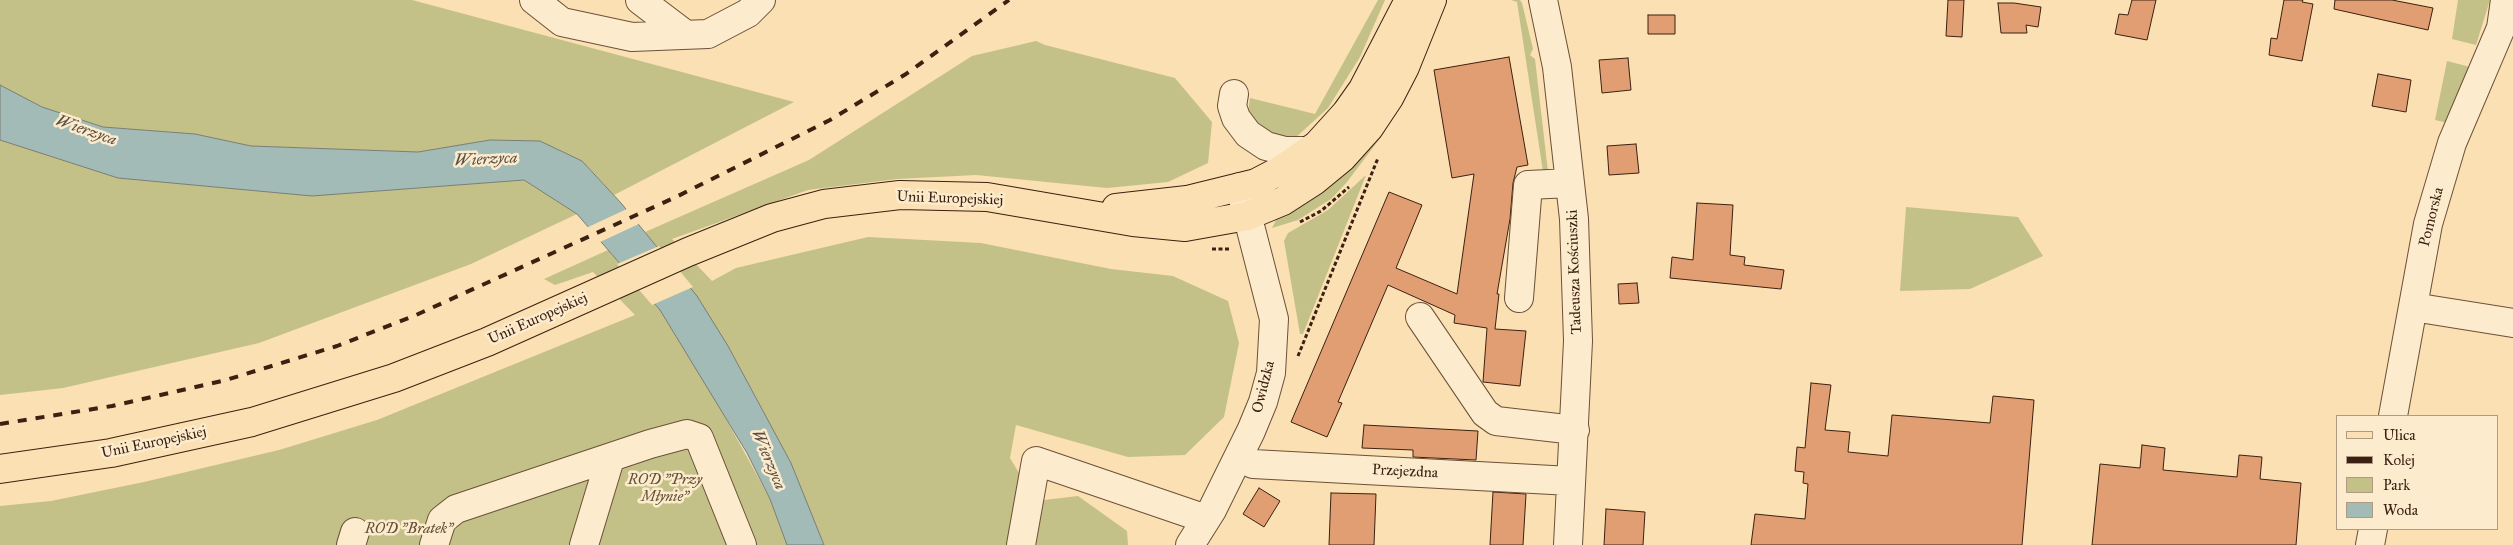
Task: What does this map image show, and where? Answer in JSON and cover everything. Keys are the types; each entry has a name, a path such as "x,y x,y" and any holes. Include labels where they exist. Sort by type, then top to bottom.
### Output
{"main road":[{"name":"Unii Europejskiej","path":"1074,210 1133,208 1188,200 1256,183 1281,170 1317,145 1346,114 1363,89 1409,0"},
{"path":"1247,216 1283,201 1314,181 1342,158 1369,128 1389,98 1405,67 1432,0"},
{"name":"Unii Europejskiej","path":"0,470 111,453 252,422 394,378 487,342 688,252 772,218 815,207 900,195 987,198 1074,210 1133,222 1185,227 1247,216"}],"street":[{"path":"534,0 562,22 632,37 708,34 748,13 761,0"},
{"path":"640,0 686,35"},
{"name":"Tadeusza Kościuszki","path":"1543,0 1557,66 1574,219 1578,341 1568,545"},
{"name":"Pomorska","path":"2394,415 2428,224 2452,143 2507,21 2505,0"},
{"path":"1234,94 1232,106 1236,118 1248,134 1266,146 1276,149 1308,151"},
{"path":"1519,298 1528,185 1570,183"},
{"name":"Owidzka","path":"1190,545 1239,458 1263,402 1271,373 1274,319 1240,187"},
{"path":"2413,307 2513,323"},
{"path":"1420,317 1485,413 1496,421 1575,430"},
{"path":"434,545 442,520 456,509 610,459 650,444 687,434 699,438 742,545"},
{"name":"Przejezdna","path":"1239,458 1253,464 1572,481"},
{"path":"584,545 610,459"},
{"path":"1021,545 1036,461 1206,519"},
{"path":"2370,545 2373,530"}],"green space":[{"path":"0,0 412,0 794,102 614,195 582,161 540,141 490,140 418,152 251,146 195,134 103,127 42,107 0,85"},
{"path":"1378,0 1385,0 1360,57 1328,108 1293,140 1264,132 1248,113 1250,98 1315,114"},
{"path":"1511,0 1520,0 1522,3 1533,49 1530,55 1535,59 1548,172 1544,178 1517,2"},
{"path":"2458,0 2490,0 2476,45 2452,39"},
{"path":"1036,41 1045,45 1175,78 1212,122 1208,163 1168,182 1107,188 976,175 897,179 808,190 672,239 712,281 736,268 868,237 981,243 1111,269 1173,276 1228,301 1239,343 1224,417 1185,455 1128,457 1016,425 1010,458 1025,483 1019,503 1078,496 1127,531 1128,545 824,545 791,463 728,346 645,232 809,160 972,56"},
{"path":"2447,61 2470,67 2448,123 2435,120"},
{"path":"1400,98 1384,133 1347,182 1331,199 1298,220 1272,228 1277,218"},
{"path":"0,140 118,178 312,196 524,180 577,214 471,264 259,343 63,388 0,395"},
{"path":"1366,175 1303,334 1300,334 1284,241 1288,233 1328,210"},
{"path":"1906,207 2018,217 2043,256 1970,289 1900,291"},
{"path":"608,250 660,310 714,397 770,499 787,545 0,545 0,506 51,501 144,482 279,450 377,420 635,315 593,272 555,285 544,279"}],"water":[{"name":"Wierzyca","path":"0,85 42,107 103,127 195,134 251,146 418,152 490,140 540,141 582,161 621,203 697,296 728,346 791,463 824,545 787,545 770,499 747,453 660,310 577,214 524,180 312,196 118,178 0,140"}],"pier":[{"path":"629,208 641,223 598,243 586,228"},
{"path":"659,246 693,287 652,305 617,264"}],"building":[{"path":"1948,0 1964,0 1962,37 1946,36"},
{"path":"2132,0 2156,0 2147,40 2115,34 2119,14 2128,15"},
{"path":"2284,0 2303,0 2302,2 2313,4 2302,61 2269,55 2271,38 2277,39"},
{"path":"2335,0 2392,0 2433,8 2428,30 2334,9"},
{"path":"1998,3 2041,7 2038,27 2026,25 2027,33 2001,33"},
{"path":"1648,15 1675,15 1675,34 1648,34"},
{"path":"1509,57 1528,165 1517,167 1513,183 1510,219 1497,294 1499,294 1495,329 1526,331 1520,386 1483,382 1487,328 1454,323 1455,315 1388,285 1338,402 1342,403 1327,437 1291,422 1389,192 1422,205 1396,268 1457,294 1474,174 1452,178 1434,70"},
{"path":"1628,58 1631,90 1602,93 1599,60"},
{"path":"2378,74 2411,80 2406,112 2372,106"},
{"path":"1636,144 1639,173 1609,175 1607,146"},
{"path":"1697,203 1733,205 1730,255 1745,257 1744,265 1784,270 1781,289 1670,278 1672,257 1693,260"},
{"path":"1637,283 1639,303 1619,304 1618,284"},
{"path":"1811,383 1831,385 1825,430 1850,432 1848,452 1888,456 1892,415 1990,423 1993,396 2034,400 2022,545 1751,545 1755,514 1805,519 1808,484 1803,483 1804,472 1795,471 1797,447 1805,448"},
{"path":"1364,425 1478,431 1476,460 1413,457 1413,450 1362,448"},
{"path":"2142,445 2165,448 2163,470 2237,477 2239,455 2262,457 2260,479 2301,483 2296,545 2092,545 2100,464 2140,468"},
{"path":"1259,488 1280,501 1264,527 1243,514"},
{"path":"1493,492 1526,494 1523,545 1490,545"},
{"path":"1331,493 1376,494 1374,545 1329,545"},
{"path":"1606,509 1645,512 1643,545 1604,545"}],"railway":[{"path":"0,424 112,406 226,380 337,346 416,315 676,197 830,120 906,74 1009,0"}],"park label":[{"name":"ROD \"Przy Młynie\"","path":"665,488"},
{"name":"ROD \"Bratek\"","path":"409,529"}]}
